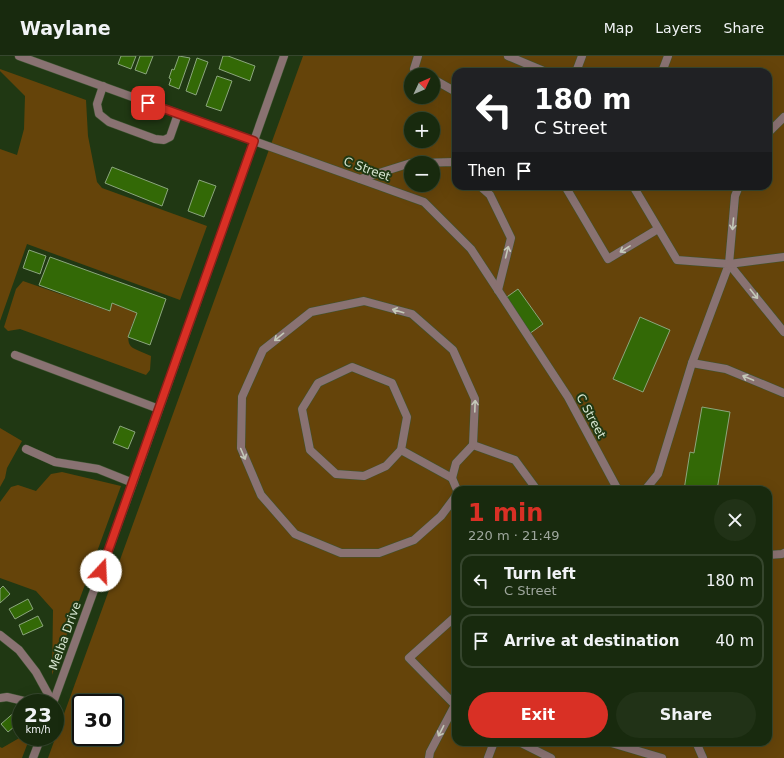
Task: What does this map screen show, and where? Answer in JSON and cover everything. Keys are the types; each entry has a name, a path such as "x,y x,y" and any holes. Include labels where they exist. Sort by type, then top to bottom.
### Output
{"street":[{"name":"C Street","path":"20,56 424,202 471,249 568,397 616,486"},
{"name":"Melba Drive","path":"56,694 160,409 284,56"},
{"path":"414,68 418,56"},
{"path":"508,56 536,68"},
{"path":"578,68 582,56"},
{"path":"664,68 668,56"},
{"path":"440,83 452,90"},
{"path":"103,86 97,104 99,114 109,122 122,127 155,139 164,140 170,137 178,114"},
{"path":"772,129 784,117"},
{"path":"440,162 452,162"},
{"path":"360,179 404,166"},
{"path":"484,190 490,195 511,238 498,290"},
{"path":"567,190 608,259 658,229"},
{"path":"635,190 676,260 729,264 784,257"},
{"path":"648,486 658,474 692,363 729,264 735,196 737,190"},
{"path":"729,264 784,332"},
{"path":"452,501 441,516 414,540 379,553 341,553 295,534 261,495 240,448 242,397 263,350 311,312 364,301 412,314 453,350 475,399 473,445 456,464 452,478 455,486"},
{"path":"15,355 160,409"},
{"path":"692,363 726,369 784,393"},
{"path":"352,366 392,383 407,417 401,450 386,466 364,476 336,474 310,450 302,409 318,383 352,366"},
{"path":"473,445 515,460 534,486"},
{"path":"26,449 55,462 98,469 133,483"},
{"path":"401,450 452,478"},
{"path":"772,555 784,553"},
{"path":"452,620 408,658 452,700"},
{"path":"0,634 19,650 36,672 48,694"},
{"path":"0,698 12,698"},
{"path":"429,758 430,752 452,711"},
{"path":"33,758 38,746"},
{"path":"488,758 492,746"},
{"path":"527,746 551,758"},
{"path":"622,746 662,758"},
{"path":"698,746 703,758"}],"shaded area":[{"path":"303,56 784,56 784,758 48,758 52,746 64,746 64,714"},
{"path":"0,69 86,100 88,136 97,182 102,188 207,226 180,300 27,244 0,321 0,149 17,155 24,129 25,96 0,71"},
{"path":"23,281 109,311 112,303 137,313 130,331 129,341 133,348 151,356 150,370 146,375 20,329 8,331 4,327 16,289"},
{"path":"0,428 22,441 7,468 5,478 0,487"},
{"path":"62,472 121,486 52,675 53,610 36,591 0,578 0,502 11,487 18,485 36,491 51,474"},
{"path":"12,742 12,746 27,746 22,758 0,758 0,747 2,748"}],"building":[{"path":"121,56 136,56 131,69 118,64"},
{"path":"140,56 153,56 146,74 135,70"},
{"path":"179,56 190,58 179,89 169,85 171,79 169,78 172,69 174,70"},
{"path":"223,56 228,56 255,66 250,81 219,69"},
{"path":"197,58 208,62 196,95 186,91"},
{"path":"217,76 232,81 221,111 206,106"},
{"path":"112,167 168,189 162,206 105,183"},
{"path":"199,180 216,186 204,217 188,211"},
{"path":"29,250 46,256 40,274 23,268"},
{"path":"50,257 166,299 150,345 128,337 137,313 112,303 110,311 39,285"},
{"path":"518,289 543,324 529,334 504,299"},
{"path":"640,317 670,330 643,392 613,379"},
{"path":"702,407 730,412 718,486 685,486 690,452 694,453"},
{"path":"120,426 135,432 128,449 113,443"},
{"path":"3,586 10,594 0,603 0,589"},
{"path":"28,599 33,609 15,619 9,609"},
{"path":"38,616 43,626 23,635 19,625"},
{"path":"12,714 12,729 8,732 1,724"}],"route":[{"path":"101,571 254,141 148,103"}]}
